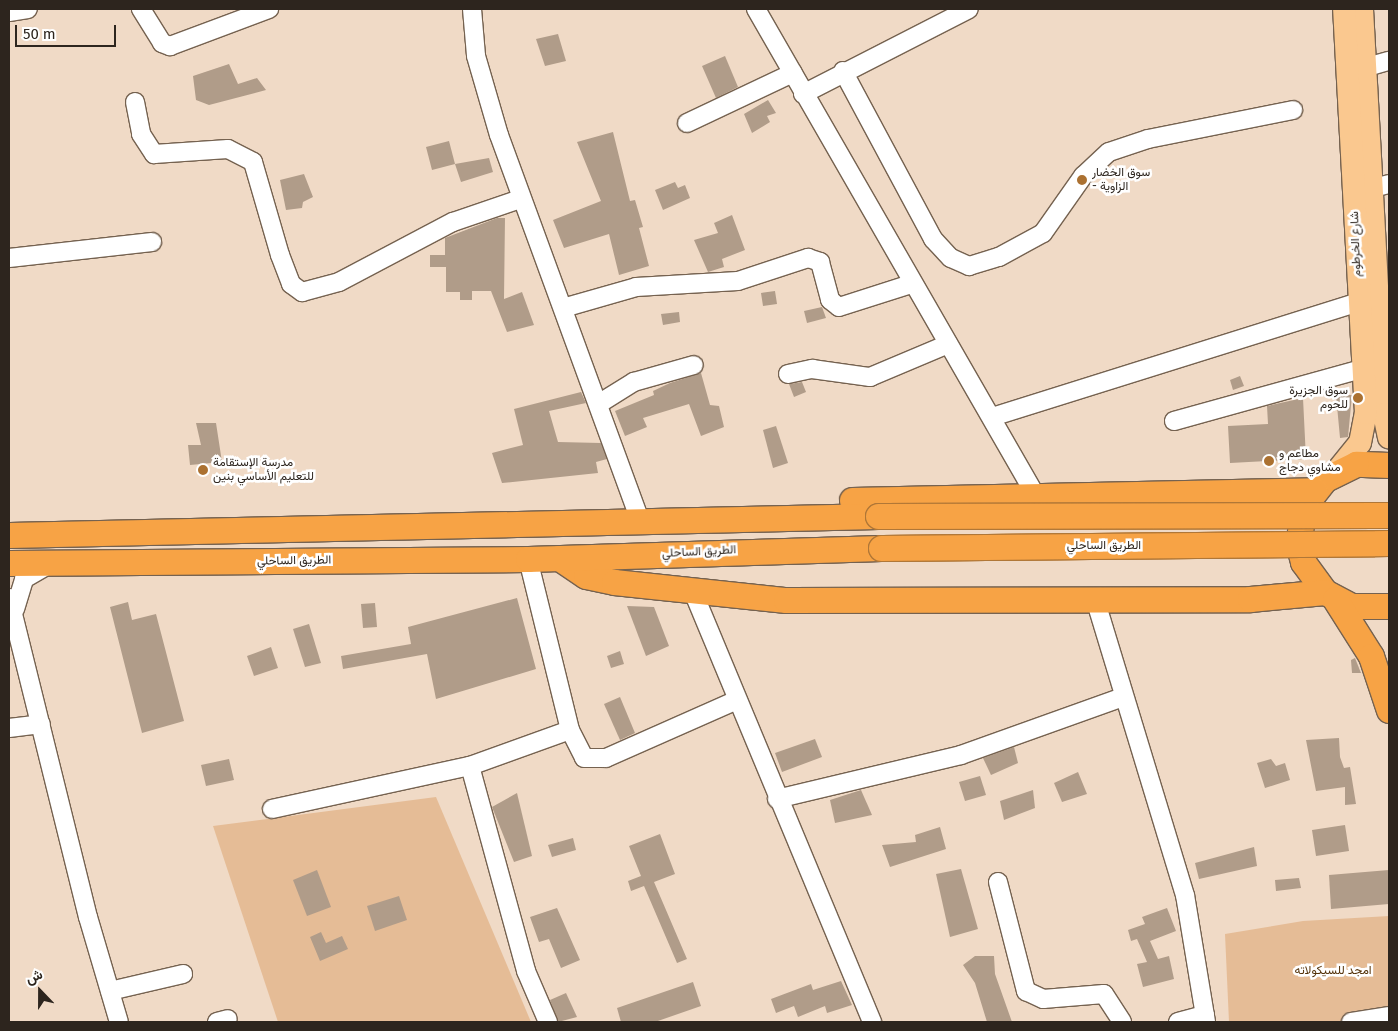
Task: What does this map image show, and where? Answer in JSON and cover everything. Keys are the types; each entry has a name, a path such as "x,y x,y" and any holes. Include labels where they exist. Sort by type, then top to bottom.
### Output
{"highway":[{"path":"1389,465 1356,464 1337,471 1314,490 1302,515 1298,543 1302,562 1330,596 1371,656 1389,710"},
{"path":"734,520 827,502 1314,490"},
{"path":"9,535 878,516 1389,515"},
{"name":"الطريق الساحلي","path":"9,563 528,559 881,548 1389,543"},
{"path":"559,558 586,576 694,594 877,602 1250,599 1330,596 1369,609 1389,606"}],"main road":[{"name":"شارع الخرطوم","path":"1344,9 1381,186 1389,437"},
{"name":"شارع الخرطوم","path":"1337,471 1363,436 1358,302 1358,70 1362,9"}],"street":[{"path":"9,12 28,9"},
{"path":"141,9 162,43 170,46 228,14 269,9"},
{"path":"472,9 476,56 520,199 600,403 641,522"},
{"path":"756,9 910,284 992,417 1036,496"},
{"path":"803,94 843,71 969,9"},
{"path":"1358,70 1389,61"},
{"path":"843,71 933,238 951,258 969,266 999,257 1043,233 1083,176 1109,152 1148,139 1293,110"},
{"path":"688,123 793,73"},
{"path":"135,102 141,134 154,154 228,149 253,162 280,255 291,284 302,292 339,282 453,222 520,199"},
{"path":"9,258 152,242"},
{"path":"563,308 636,287 738,281 808,258 820,262 830,300 839,306 910,284"},
{"path":"992,417 1358,302"},
{"path":"788,374 812,370 870,377 948,344"},
{"path":"600,403 634,382 694,365"},
{"path":"1174,421 1362,369"},
{"path":"528,559 570,730 584,758 601,759 737,700"},
{"path":"50,564 24,579 12,603 41,724 119,1022"},
{"path":"694,594 777,799 872,1022"},
{"path":"1096,599 1123,698 1187,902 1205,1019 1178,1022"},
{"path":"777,799 961,755 1123,698"},
{"path":"9,728 41,724"},
{"path":"272,809 470,766 570,730"},
{"path":"470,766 526,971 548,1022"},
{"path":"998,882 1026,991 1043,1000 1104,994 1122,1022"},
{"path":"110,991 183,974"},
{"path":"1351,1022 1389,1016"}],"green space":[{"path":"436,797 531,1022 278,1022 213,826"},
{"name":"امجد للسيكولاته","path":"1389,916 1389,1022 1229,1022 1225,934 1303,921"}],"building":[{"path":"558,34 566,61 545,66 536,39"},
{"path":"725,56 738,87 716,98 702,66"},
{"path":"229,64 238,84 257,78 266,90 209,105 196,100 193,76"},
{"path":"768,100 776,113 767,116 770,122 752,133 744,114"},
{"path":"613,132 630,201 635,200 643,227 639,228 649,266 619,275 609,234 564,248 553,220 601,201 577,142"},
{"path":"449,141 455,164 432,170 426,147"},
{"path":"489,158 493,172 461,182 455,164"},
{"path":"304,174 313,197 303,202 302,208 286,210 280,180"},
{"path":"675,182 678,188 685,185 690,198 663,210 655,190"},
{"path":"732,215 745,250 722,259 724,267 708,272 694,240 718,233 714,223"},
{"path":"497,218 505,218 504,299 522,292 534,325 507,332 491,291 472,291 472,300 460,300 460,292 446,292 446,267 430,267 430,255 445,255 445,238"},
{"path":"775,291 777,304 763,306 761,293"},
{"path":"822,307 826,318 807,323 804,311"},
{"path":"679,312 680,322 663,325 661,314"},
{"path":"701,373 710,405 719,406 724,427 701,436 689,404 643,418 647,427 625,436 615,411 654,395 653,391 670,383"},
{"path":"1240,376 1244,386 1233,390 1230,380"},
{"path":"802,382 806,392 794,397 789,384"},
{"path":"581,392 586,403 549,411 558,442 601,443 607,459 596,462 598,473 502,483 492,453 523,445 514,409"},
{"path":"1336,395 1352,395 1348,437 1340,438"},
{"path":"1303,398 1306,459 1230,463 1228,426 1268,424 1267,406"},
{"path":"196,423 216,423 222,462 190,465 188,445 201,445"},
{"path":"776,426 788,463 773,468 763,430"},
{"path":"517,598 536,669 436,699 427,654 343,669 341,656 411,644 408,627"},
{"path":"128,602 132,620 156,614 184,721 142,733 110,607"},
{"path":"375,603 377,627 363,628 361,604"},
{"path":"627,606 654,607 669,646 646,656"},
{"path":"309,624 321,663 305,667 293,629"},
{"path":"271,647 278,668 254,676 247,656"},
{"path":"620,651 624,664 611,668 607,656"},
{"path":"1355,658 1361,673 1352,673 1351,660"},
{"path":"620,697 635,733 620,740 604,704"},
{"path":"1339,738 1340,757 1344,768 1350,767 1356,804 1345,805 1345,787 1316,791 1306,740"},
{"path":"815,739 822,757 782,772 775,753"},
{"path":"1014,747 1018,763 991,775 983,758"},
{"path":"229,759 234,780 206,786 201,765"},
{"path":"1271,759 1276,766 1285,763 1290,780 1265,788 1257,763"},
{"path":"1078,772 1087,794 1062,802 1054,783"},
{"path":"980,776 986,795 965,801 959,782"},
{"path":"861,790 872,815 835,823 830,800"},
{"path":"1033,790 1035,808 1004,820 1000,801"},
{"path":"517,793 532,856 514,862 492,807"},
{"path":"1345,825 1349,851 1316,856 1312,830"},
{"path":"940,827 946,849 890,867 882,845 916,842 915,835"},
{"path":"660,834 675,874 654,882 687,959 677,963 644,886 631,891 628,881 641,876 629,846"},
{"path":"573,838 576,850 552,857 548,845"},
{"path":"1254,847 1257,866 1199,879 1195,863"},
{"path":"961,869 978,929 950,937 936,874"},
{"path":"317,870 331,907 307,916 293,880"},
{"path":"1389,870 1389,904 1331,909 1329,875"},
{"path":"1299,878 1301,888 1276,891 1275,880"},
{"path":"399,896 407,920 375,931 367,906"},
{"path":"557,908 580,960 561,968 549,939 539,942 530,917"},
{"path":"1167,908 1176,931 1150,941 1158,959 1169,956 1174,979 1143,987 1137,964 1147,962 1137,939 1131,941 1128,930 1145,924 1142,917"},
{"path":"321,932 326,943 342,936 348,949 320,961 310,937"},
{"path":"975,956 994,956 995,974 1012,1022 987,1022 975,983 963,965"},
{"path":"841,981 852,1005 827,1013 825,1006 798,1017 794,1006 776,1013 771,999 811,984 813,990"},
{"path":"693,982 701,1006 655,1022 621,1022 617,1008"},
{"path":"566,993 577,1017 558,1022 550,1000"}],"place":[{"name":"سوق الخضار - الزاوية","path":"1082,180"},
{"name":"سوق الجزيرة للحوم","path":"1358,398"},
{"name":"مطاعم و مشاوي دجاج","path":"1269,461"},
{"name":"مدرسة اﻹستقامة للتعليم اﻷساسي بنين","path":"203,470"}]}
